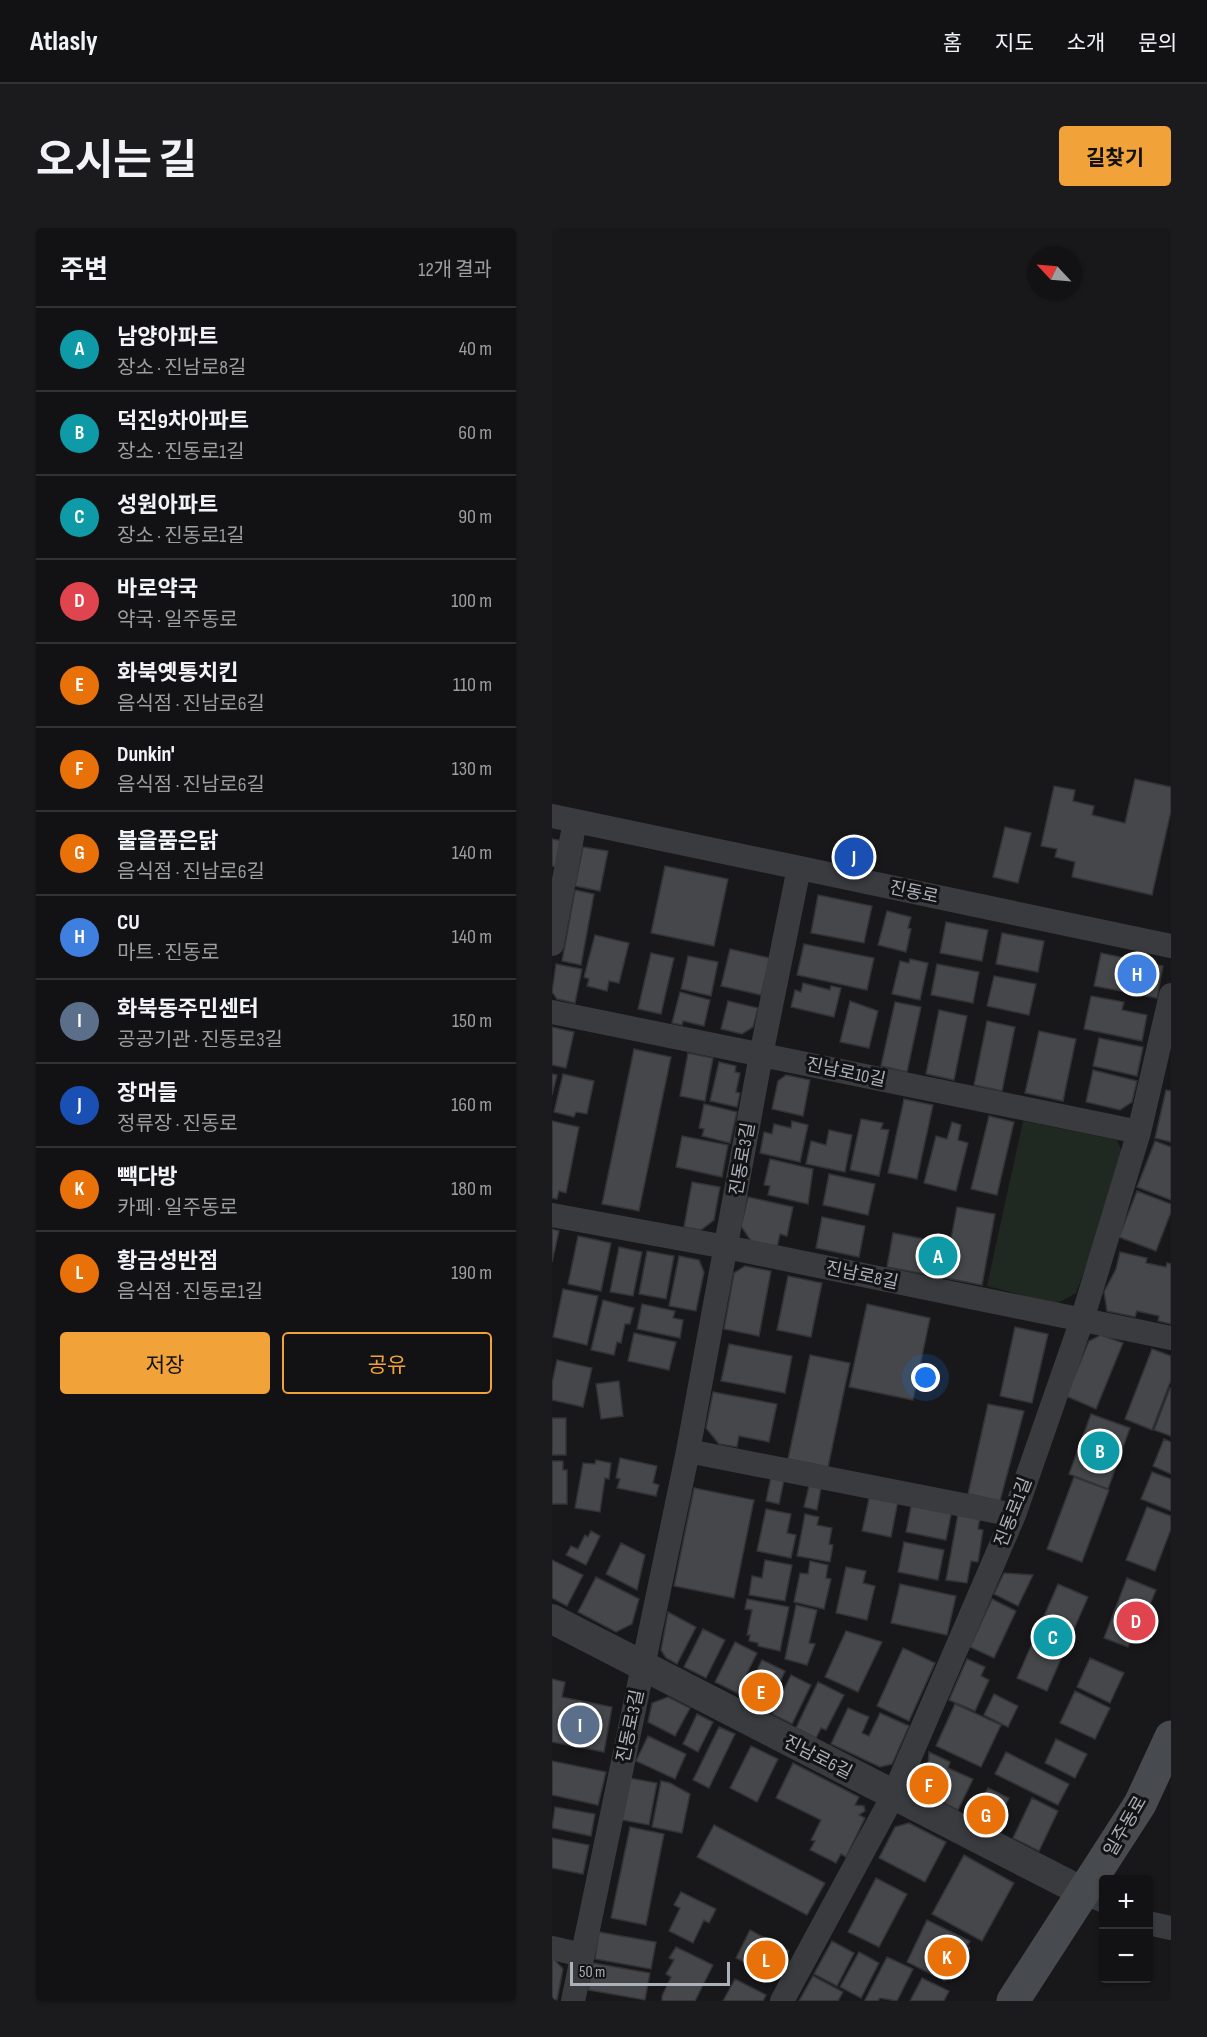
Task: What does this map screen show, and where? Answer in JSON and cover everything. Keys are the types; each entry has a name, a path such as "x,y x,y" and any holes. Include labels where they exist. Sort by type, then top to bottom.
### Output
{"main road":[{"name":"일주동로","path":"1013,2001 1094,1897 1171,1737"}],"street":[{"name":"진동로","path":"564,819 1171,946"},
{"path":"552,944 564,819"},
{"name":"진동로3길","path":"573,2001 688,1451 761,1055 799,868"},
{"name":"진동로1길","path":"782,2001 893,1796 1014,1515 1082,1320 1139,1132 1171,995"},
{"name":"진남로10길","path":"552,1012 1139,1132"},
{"name":"진남로8길","path":"552,1215 726,1247 1171,1338"},
{"path":"688,1451 1014,1515"},
{"name":"진남로6길","path":"552,1620 1094,1897"},
{"path":"1153,1924 1171,1928"},
{"path":"552,1948 582,1955"}],"shaded area":[{"path":"1023,1121 1117,1140 1125,1160 1076,1293 1056,1304 987,1286"}],"building":[{"path":"1135,779 1171,787 1171,811 1152,895 1072,877 1075,862 1055,857 1057,849 1041,846 1054,786 1075,790 1073,801 1094,806 1092,815 1125,823"},
{"path":"1005,827 1031,833 1018,883 993,877"},
{"path":"552,839 563,841 558,867 552,866"},
{"path":"583,847 608,851 600,891 575,886"},
{"path":"665,866 728,879 714,946 651,933"},
{"path":"575,890 594,894 581,965 562,961"},
{"path":"818,895 872,906 864,943 811,933"},
{"path":"887,911 911,917 906,952 878,945"},
{"path":"946,922 988,930 982,961 940,953"},
{"path":"1002,933 1044,941 1038,972 996,964"},
{"path":"595,935 629,943 619,983 609,981 607,991 587,986 589,979 584,977"},
{"path":"804,944 874,958 867,990 797,975"},
{"path":"730,949 770,958 761,995 721,986"},
{"path":"651,953 674,958 661,1014 638,1009"},
{"path":"1101,953 1163,966 1157,998 1094,986"},
{"path":"688,956 718,962 711,996 681,989"},
{"path":"910,959 928,963 920,1000 892,994 900,961 909,963"},
{"path":"556,964 582,969 575,1003 557,999 552,992"},
{"path":"937,964 979,972 973,1003 931,995"},
{"path":"994,976 1036,984 1029,1015 987,1006"},
{"path":"803,983 830,990 831,986 841,988 834,1017 791,1007 795,990 801,992"},
{"path":"680,992 710,1000 704,1026 683,1021 682,1025 672,1023"},
{"path":"1091,996 1124,1002 1122,1010 1147,1015 1142,1041 1084,1029"},
{"path":"728,1001 758,1008 753,1027 742,1034 721,1029"},
{"path":"850,1001 878,1011 869,1048 840,1042"},
{"path":"895,1002 921,1007 907,1072 881,1066"},
{"path":"939,1010 967,1016 954,1080 926,1074"},
{"path":"987,1021 1015,1027 1002,1091 974,1085"},
{"path":"552,1027 574,1032 566,1068 552,1065"},
{"path":"1039,1031 1076,1039 1063,1101 1025,1093"},
{"path":"1099,1038 1143,1047 1137,1076 1093,1066"},
{"path":"634,1049 671,1057 639,1211 602,1204"},
{"path":"688,1053 713,1058 705,1101 680,1096"},
{"path":"719,1062 736,1066 735,1072 740,1073 736,1092 740,1093 737,1107 710,1101"},
{"path":"1093,1070 1137,1081 1132,1102 1120,1110 1086,1102"},
{"path":"552,1074 557,1075 552,1095"},
{"path":"563,1074 594,1081 587,1114 576,1112 574,1117 554,1112"},
{"path":"786,1075 810,1080 803,1116 772,1109 778,1081"},
{"path":"1166,1090 1171,1091 1171,1142 1155,1138"},
{"path":"904,1099 933,1105 917,1179 888,1173"},
{"path":"704,1104 737,1112 730,1143 702,1136 704,1129 699,1128"},
{"path":"989,1116 1014,1122 997,1195 971,1189"},
{"path":"861,1119 883,1123 881,1129 889,1130 879,1176 850,1170"},
{"path":"552,1121 579,1127 566,1193 559,1191 557,1199 552,1198"},
{"path":"792,1121 808,1125 800,1162 760,1153 764,1132 772,1134 774,1124 791,1128"},
{"path":"952,1122 961,1125 958,1140 968,1143 956,1191 924,1183 936,1136 947,1139"},
{"path":"829,1130 852,1135 845,1172 806,1164 811,1141 826,1145"},
{"path":"682,1136 728,1145 722,1177 676,1167"},
{"path":"1155,1141 1171,1147 1171,1200 1137,1187"},
{"path":"770,1159 813,1169 808,1204 768,1195 770,1186 764,1185"},
{"path":"829,1174 875,1184 868,1215 823,1205"},
{"path":"692,1182 720,1187 714,1220 701,1230 684,1227"},
{"path":"1137,1191 1171,1204 1171,1212 1156,1251 1119,1237"},
{"path":"748,1197 793,1207 787,1236 780,1234 777,1247 751,1241 741,1226"},
{"path":"957,1207 995,1214 982,1285 887,1267 893,1233 950,1244"},
{"path":"822,1217 865,1226 859,1257 816,1248"},
{"path":"552,1229 559,1231 552,1262"},
{"path":"578,1236 611,1243 601,1291 568,1284"},
{"path":"619,1247 642,1252 633,1296 610,1292"},
{"path":"647,1251 674,1256 666,1299 639,1294"},
{"path":"1120,1252 1147,1258 1146,1263 1166,1267 1167,1263 1171,1264 1171,1324 1158,1321 1159,1316 1137,1311 1135,1317 1107,1311 1104,1292 1116,1269"},
{"path":"679,1256 699,1260 704,1272 696,1311 669,1306"},
{"path":"745,1266 771,1271 759,1336 724,1329 734,1273"},
{"path":"788,1276 822,1283 811,1337 777,1330"},
{"path":"563,1289 598,1296 587,1345 553,1337"},
{"path":"603,1300 634,1308 630,1324 625,1324 621,1343 617,1342 614,1355 591,1350"},
{"path":"642,1304 675,1311 673,1318 683,1320 680,1338 637,1329"},
{"path":"867,1304 930,1318 913,1400 849,1387"},
{"path":"1015,1327 1048,1334 1032,1403 1000,1396"},
{"path":"634,1333 676,1342 669,1370 628,1361"},
{"path":"1101,1335 1123,1343 1096,1409 1066,1396 1089,1341"},
{"path":"729,1344 792,1356 785,1393 721,1381"},
{"path":"1152,1349 1171,1356 1171,1380 1152,1430 1125,1419"},
{"path":"810,1355 850,1363 828,1467 788,1459"},
{"path":"557,1360 592,1368 583,1407 552,1400 552,1383"},
{"path":"619,1381 623,1416 601,1419 596,1384"},
{"path":"1171,1388 1171,1436 1154,1430"},
{"path":"713,1392 777,1404 769,1442 739,1436 737,1447 719,1444 706,1428"},
{"path":"988,1404 1024,1411 1000,1501 968,1494"},
{"path":"1091,1414 1130,1428 1108,1489 1069,1474"},
{"path":"552,1418 566,1418 566,1455 552,1455"},
{"path":"1164,1439 1171,1442 1171,1474 1153,1466"},
{"path":"620,1458 657,1466 653,1483 659,1485 656,1496 617,1488 620,1479 616,1478"},
{"path":"596,1460 611,1463 609,1479 605,1478 600,1512 575,1508 583,1463 595,1464"},
{"path":"552,1461 563,1461 563,1470 567,1470 567,1504 552,1504"},
{"path":"1152,1472 1171,1479 1171,1511 1141,1499"},
{"path":"771,1477 784,1480 779,1504 766,1501"},
{"path":"1074,1477 1109,1490 1082,1562 1047,1549"},
{"path":"809,1486 821,1488 817,1510 804,1507"},
{"path":"694,1488 754,1500 734,1598 674,1586"},
{"path":"870,1494 898,1501 891,1537 862,1531"},
{"path":"912,1502 952,1510 946,1540 906,1532"},
{"path":"1147,1507 1171,1516 1171,1529 1155,1571 1126,1560"},
{"path":"766,1509 791,1514 787,1533 796,1535 791,1558 757,1551"},
{"path":"805,1514 819,1517 817,1525 832,1528 829,1544 833,1545 830,1562 797,1556"},
{"path":"958,1514 980,1518 978,1529 983,1530 978,1562 971,1561 967,1583 946,1580"},
{"path":"591,1531 600,1536 586,1565 566,1555 571,1546 578,1549 585,1535 588,1537"},
{"path":"904,1542 944,1550 938,1580 898,1572"},
{"path":"621,1543 645,1555 637,1590 606,1574"},
{"path":"552,1560 583,1575 567,1606 552,1598"},
{"path":"765,1560 792,1565 785,1601 749,1595 752,1576 762,1578"},
{"path":"810,1561 828,1565 826,1578 831,1579 824,1609 794,1602 800,1573 808,1574"},
{"path":"846,1567 866,1571 863,1583 875,1586 867,1620 836,1613"},
{"path":"1004,1573 1033,1575 1018,1606 994,1594"},
{"path":"596,1577 639,1599 632,1624 616,1632 578,1612"},
{"path":"1127,1578 1156,1590 1137,1636 1133,1635 1128,1647 1104,1638"},
{"path":"900,1584 956,1596 947,1635 891,1623"},
{"path":"1058,1584 1088,1597 1047,1691 1017,1678"},
{"path":"747,1599 789,1607 780,1651 758,1646 758,1643 749,1641 750,1635 747,1635 752,1610 745,1609"},
{"path":"992,1599 1016,1611 994,1658 970,1647"},
{"path":"796,1605 817,1610 809,1643 815,1644 807,1665 785,1659"},
{"path":"668,1612 696,1627 677,1664 666,1658 661,1650"},
{"path":"703,1629 725,1640 706,1678 684,1667"},
{"path":"846,1631 882,1642 858,1692 825,1677"},
{"path":"735,1642 757,1653 737,1693 715,1682"},
{"path":"903,1648 935,1663 909,1721 877,1706"},
{"path":"1090,1658 1124,1673 1110,1703 1077,1687"},
{"path":"967,1659 985,1667 981,1676 989,1680 975,1711 949,1700"},
{"path":"762,1660 785,1671 767,1710 743,1699"},
{"path":"791,1675 811,1685 792,1724 772,1714"},
{"path":"552,1679 565,1682 562,1697 612,1707 604,1752 552,1742"},
{"path":"818,1682 844,1695 826,1730 821,1728 816,1738 796,1728"},
{"path":"1075,1691 1110,1708 1095,1739 1060,1723"},
{"path":"994,1694 1018,1706 1008,1727 984,1715"},
{"path":"668,1697 690,1708 675,1736 648,1722 652,1703"},
{"path":"955,1704 1001,1725 981,1767 936,1746"},
{"path":"848,1708 869,1717 862,1733 869,1736 880,1713 909,1726 892,1764 880,1767 831,1744"},
{"path":"697,1714 713,1722 698,1752 683,1744"},
{"path":"719,1727 735,1734 709,1788 693,1780"},
{"path":"648,1736 686,1754 675,1779 636,1761"},
{"path":"1056,1739 1087,1754 1075,1778 1045,1763"},
{"path":"751,1746 778,1759 757,1802 730,1788"},
{"path":"929,1752 950,1762 948,1768 973,1779 958,1810 924,1793 920,1781 928,1764"},
{"path":"1006,1752 1069,1784 1058,1805 995,1774"},
{"path":"552,1761 606,1772 598,1805 552,1795"},
{"path":"793,1763 859,1797 855,1805 864,1806 865,1811 859,1815 865,1818 846,1857 841,1854 836,1863 810,1850 815,1841 811,1840 821,1820 776,1798"},
{"path":"629,1778 657,1783 649,1825 622,1820"},
{"path":"661,1781 670,1783 690,1794 682,1833 652,1827"},
{"path":"988,1788 1009,1798 994,1829 973,1818"},
{"path":"1032,1798 1058,1811 1039,1851 1013,1838"},
{"path":"555,1807 595,1814 591,1836 552,1828"},
{"path":"909,1823 946,1842 925,1882 879,1858 895,1827"},
{"path":"714,1825 825,1883 807,1915 697,1857"},
{"path":"630,1827 664,1834 646,1925 611,1918"},
{"path":"552,1838 589,1845 583,1874 552,1868"},
{"path":"964,1855 1014,1883 982,1941 932,1914"},
{"path":"876,1878 907,1894 879,1947 848,1932"},
{"path":"681,1892 716,1909 709,1923 704,1920 693,1943 669,1931 680,1908 674,1905"},
{"path":"927,1920 970,1941 967,1947 970,1948 957,1975 950,1972 945,1981 907,1962"},
{"path":"750,1930 789,1951 775,1978 736,1958"},
{"path":"599,1932 656,1942 651,1969 595,1959"},
{"path":"832,1941 854,1953 837,1986 814,1974"},
{"path":"676,1947 713,1965 695,2001 662,2001 671,1977 666,1974 674,1960 669,1958"},
{"path":"859,1952 879,1963 861,1998 840,1987"},
{"path":"552,1957 563,1969 557,2000 552,1999"},
{"path":"887,1957 913,1969 897,2001 880,1998 878,2001 867,2001 865,2000"},
{"path":"593,1963 650,1973 645,2000 588,1990"},
{"path":"813,1976 843,1992 838,2001 799,2001"},
{"path":"922,1978 949,1991 944,2001 910,2001"},
{"path":"735,1979 766,1995 763,2001 723,2001"}],"place":[{"name":"장머들","path":"854,857"},
{"name":"CU","path":"1137,974"},
{"name":"남양아파트","path":"938,1256"},
{"name":"덕진9차아파트","path":"1100,1451"},
{"name":"바로약국","path":"1136,1621"},
{"name":"성원아파트","path":"1053,1637"},
{"name":"화북옛통치킨","path":"761,1692"},
{"name":"화북동주민센터","path":"580,1725"},
{"name":"Dunkin'","path":"929,1785"},
{"name":"불을품은닭","path":"986,1815"},
{"name":"빽다방","path":"947,1957"},
{"name":"황금성반점","path":"766,1960"}]}
